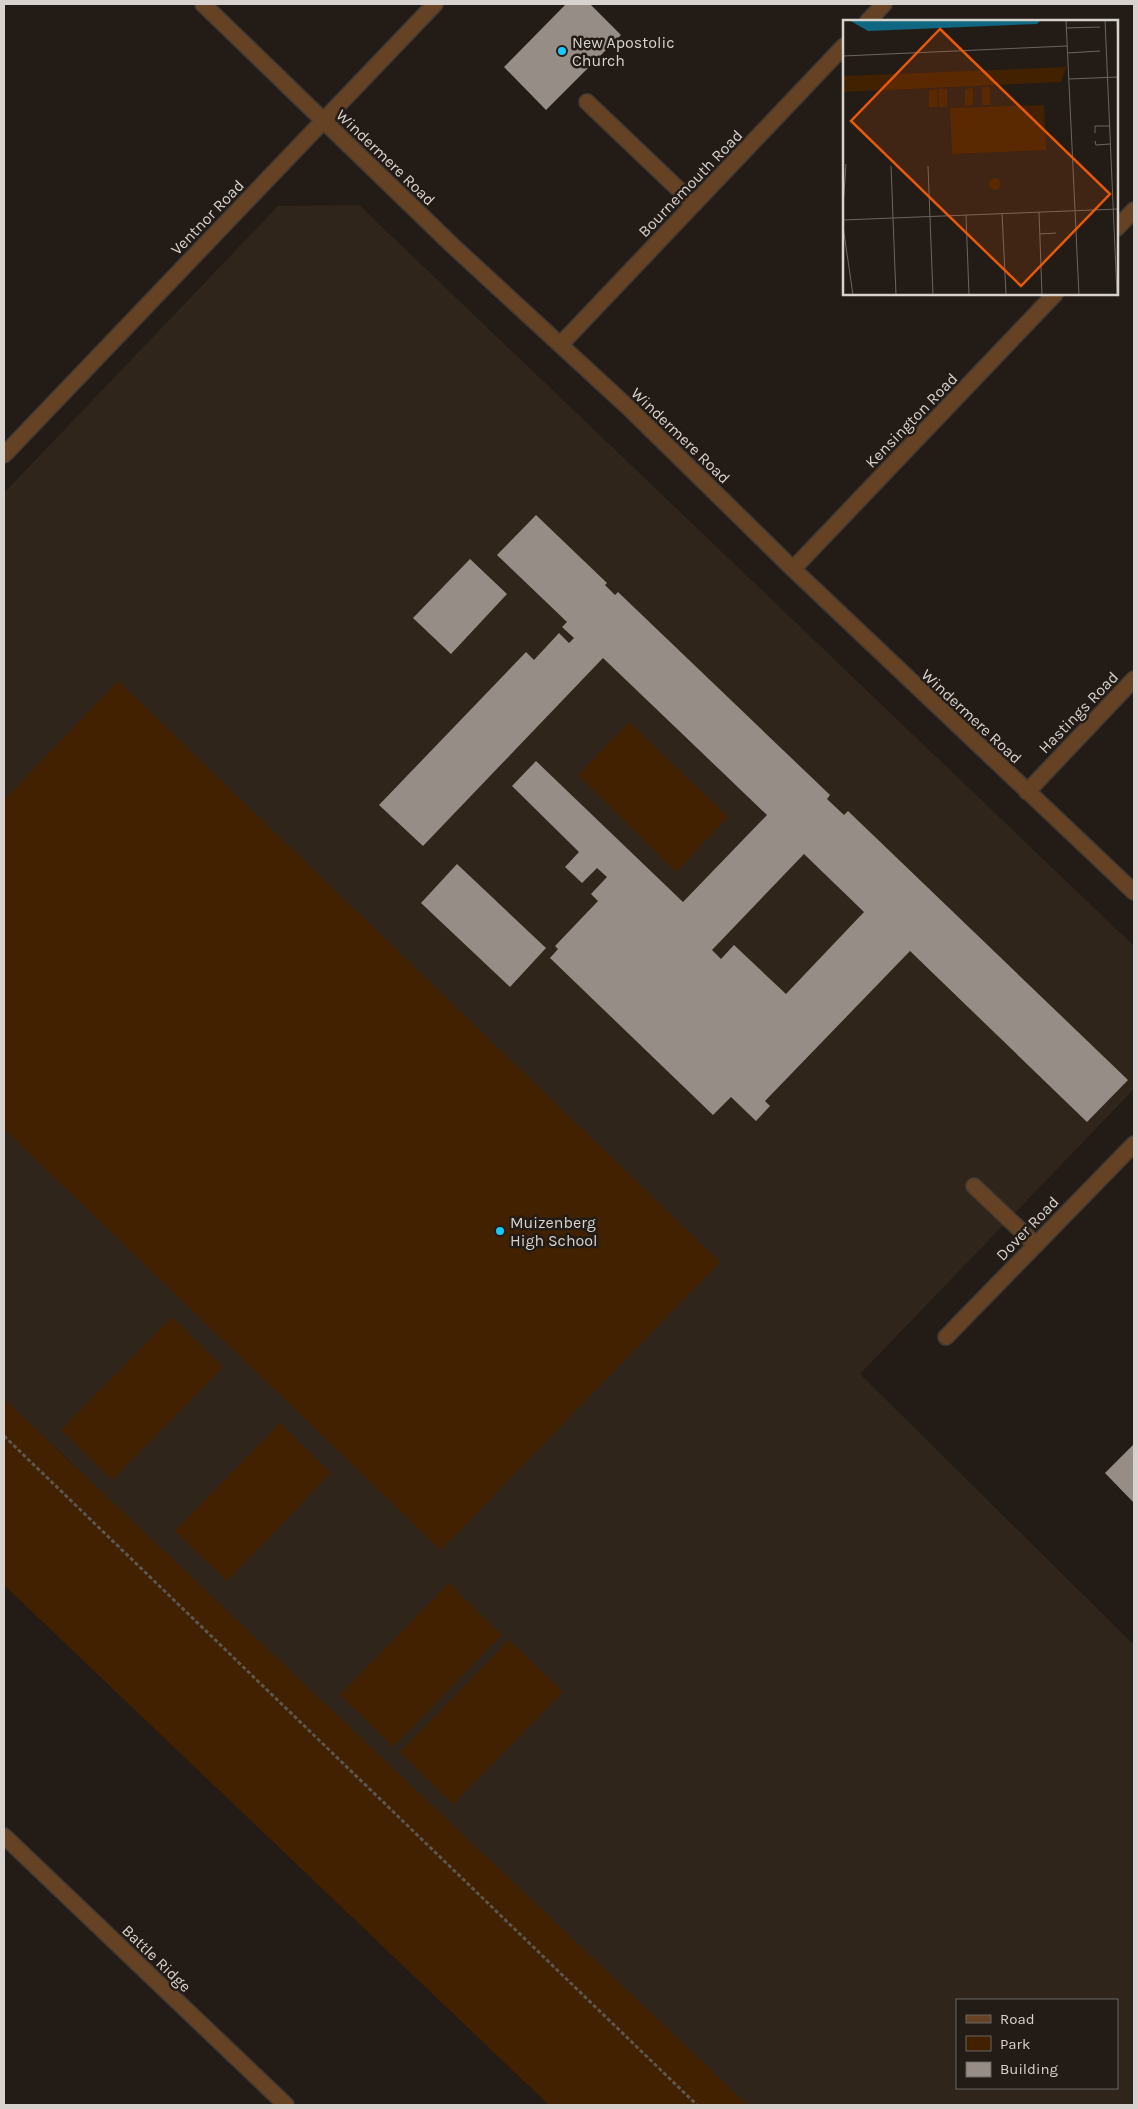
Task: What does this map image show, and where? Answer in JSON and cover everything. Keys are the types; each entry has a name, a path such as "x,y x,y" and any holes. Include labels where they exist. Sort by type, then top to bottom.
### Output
{"street":[{"name":"Windermere Road","path":"203,4 453,246 561,344 792,569 1134,892"},
{"name":"Ventnor Road","path":"4,455 435,4"},
{"path":"869,20 884,4"},
{"name":"Bournemouth Road","path":"561,344 843,47"},
{"path":"587,102 694,204"},
{"path":"1118,227 1134,210"},
{"name":"Kensington Road","path":"792,569 1053,295"},
{"name":"Hastings Road","path":"1027,792 1134,679"},
{"name":"Dover Road","path":"946,1337 1134,1144"},
{"path":"974,1186 1036,1245"},
{"name":"Battle Ridge","path":"4,1836 286,2105"}],"path":[{"path":"4,1436 697,2105"}],"shaded area":[{"name":"Muizenberg High School","path":"359,205 1134,946 1134,1089 860,1374 1134,1645 1134,2105 747,2105 4,1399 4,493 278,206"}],"green space":[{"path":"118,681 720,1262 441,1550 4,1129 4,800"},
{"path":"629,722 728,817 676,872 578,775"},
{"path":"172,1317 223,1367 112,1480 61,1430"},
{"path":"4,1399 748,2105 549,2105 4,1585"},
{"path":"280,1423 331,1473 227,1581 175,1531"},
{"path":"449,1583 502,1635 393,1747 340,1695"},
{"path":"509,1640 563,1692 453,1804 400,1752"}],"building":[{"name":"New Apostolic Church","path":"566,4 590,4 621,35 546,110 504,67"},
{"path":"536,515 607,583 605,585 615,595 618,592 830,795 827,799 844,815 848,811 1128,1080 1087,1122 910,951 765,1101 770,1106 756,1121 731,1097 713,1115 550,958 558,949 555,946 598,901 591,894 607,877 597,868 582,883 565,867 579,852 512,786 536,761 683,902 767,815 603,658 423,846 379,805 526,652 534,660 559,633 569,643 574,638 562,627 567,622 497,555","holes":["804,854 864,912 786,994 734,945 721,959 712,950"]},
{"path":"470,559 507,594 451,654 413,618"},
{"path":"457,864 546,948 510,987 421,903"},
{"path":"1134,1444 1134,1503 1105,1473"}],"place":[{"name":"New Apostolic Church","path":"562,51"},
{"name":"Muizenberg High School","path":"500,1231"}]}
